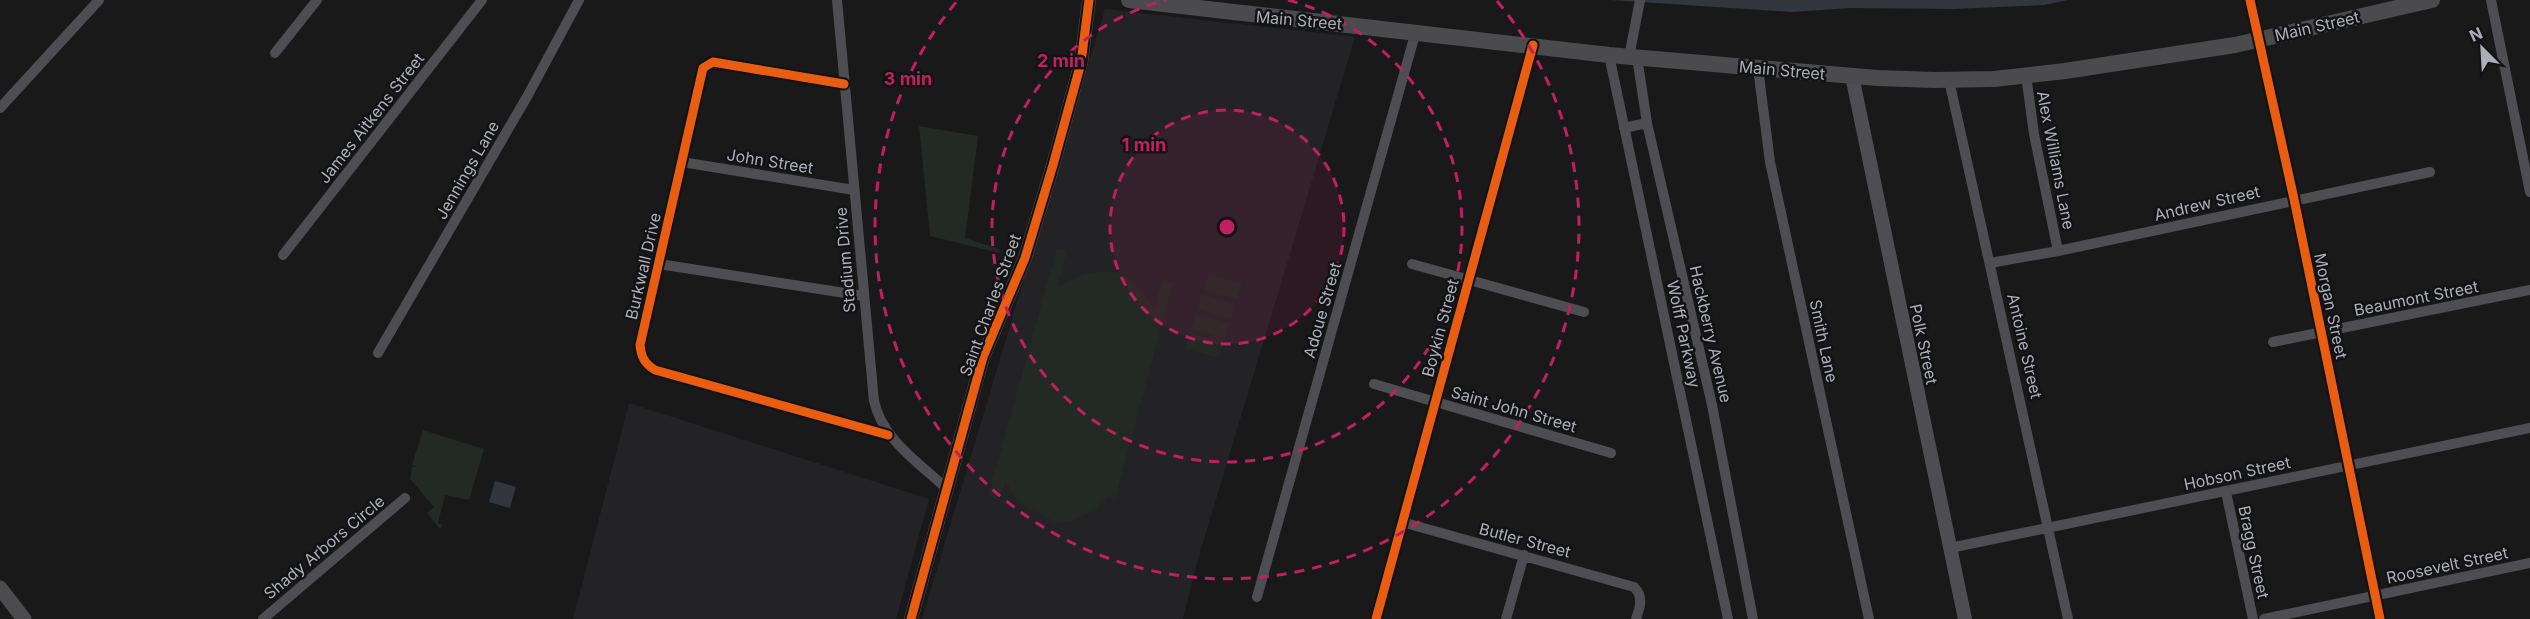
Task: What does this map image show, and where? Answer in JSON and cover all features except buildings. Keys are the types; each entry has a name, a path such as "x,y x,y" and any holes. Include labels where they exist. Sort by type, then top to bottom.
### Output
{"main road":[{"name":"Main Street","path":"1129,0 1252,16 1416,31 1609,55 1852,76 1949,80 2026,75 2258,40 2432,0"},
{"path":"0,588 24,619"}],"street":[{"path":"0,108 99,0"},
{"path":"275,52 317,0"},
{"name":"James Aitkens Street","path":"283,255 482,0"},
{"name":"Jennings Lane","path":"378,353 528,95 579,0"},
{"name":"Stadium Drive","path":"837,0 874,401 878,420 888,435 947,489"},
{"name":"Saint Charles Street","path":"911,619 983,357 1025,258 1053,165 1081,63 1089,0"},
{"name":"Hackberry Avenue","path":"1640,0 1633,57 1712,405 1753,619"},
{"name":"Morgan Street","path":"2250,0 2294,199 2380,619"},
{"path":"2491,0 2530,192"},
{"name":"Adoue Street","path":"1257,597 1416,31"},
{"name":"Boykin Street","path":"1376,619 1533,45"},
{"name":"Wolff Parkway","path":"1609,55 1728,619"},
{"name":"Burkwall Drive","path":"844,84 713,62 704,68 640,345 648,366 655,370 888,435"},
{"name":"Smith Lane","path":"1758,68 1770,162 1869,619"},
{"name":"Alex Williams Lane","path":"2026,75 2034,134 2058,251"},
{"name":"Polk Street","path":"1852,76 1965,619"},
{"name":"Antoine Street","path":"1949,80 2068,619"},
{"path":"1624,128 1647,123"},
{"name":"John Street","path":"682,162 854,190"},
{"name":"Andrew Street","path":"1990,263 2058,251 2294,199 2430,172"},
{"path":"659,264 864,296"},
{"path":"1412,264 1584,312"},
{"name":"Beaumont Street","path":"2273,342 2530,290"},
{"name":"Saint John Street","path":"1374,384 1611,453"},
{"name":"Hobson Street","path":"1950,548 2530,428"},
{"name":"Bragg Street","path":"2226,492 2253,619"},
{"name":"Shady Arbors Circle","path":"263,619 405,498"},
{"name":"Butler Street","path":"1402,522 1625,583 1638,591 1641,603 1636,619"},
{"path":"1506,619 1524,555"},
{"name":"Roosevelt Street","path":"2264,619 2530,563"}],"shaded area":[{"path":"1610,0 2068,0 2044,5 1954,9 1850,8 1792,12"},
{"path":"1105,9 1355,37 1196,566 1183,619 922,619"},
{"path":"919,126 978,136 965,238 999,249 999,253 930,236"},
{"path":"1057,248 1067,251 1057,287 1082,275 1100,272 1118,273 1135,283 1154,309 1162,280 1173,283 1115,499 1108,498 1091,512 1074,520 1057,523 1017,502 1006,481 1000,500 988,496"},
{"path":"1208,274 1242,284 1237,299 1204,290"},
{"path":"1202,294 1235,304 1231,319 1197,309"},
{"path":"1196,314 1229,323 1225,339 1191,329"},
{"path":"1190,333 1224,343 1219,358 1186,349"},
{"path":"629,403 929,499 896,619 573,619"},
{"path":"423,430 484,449 469,500 445,495 438,523 443,525 440,529 427,513 434,507 410,479 412,467 416,467 412,465"},
{"path":"495,481 516,487 510,508 489,502"}],"cycle path":[{"path":"911,619 983,357 1025,258 1053,165 1081,63 1089,0"},
{"path":"2250,0 2294,199 2380,619"},
{"path":"1376,619 1533,45"},
{"path":"844,84 713,62 703,68 640,345 646,363 655,370 888,435"}]}
